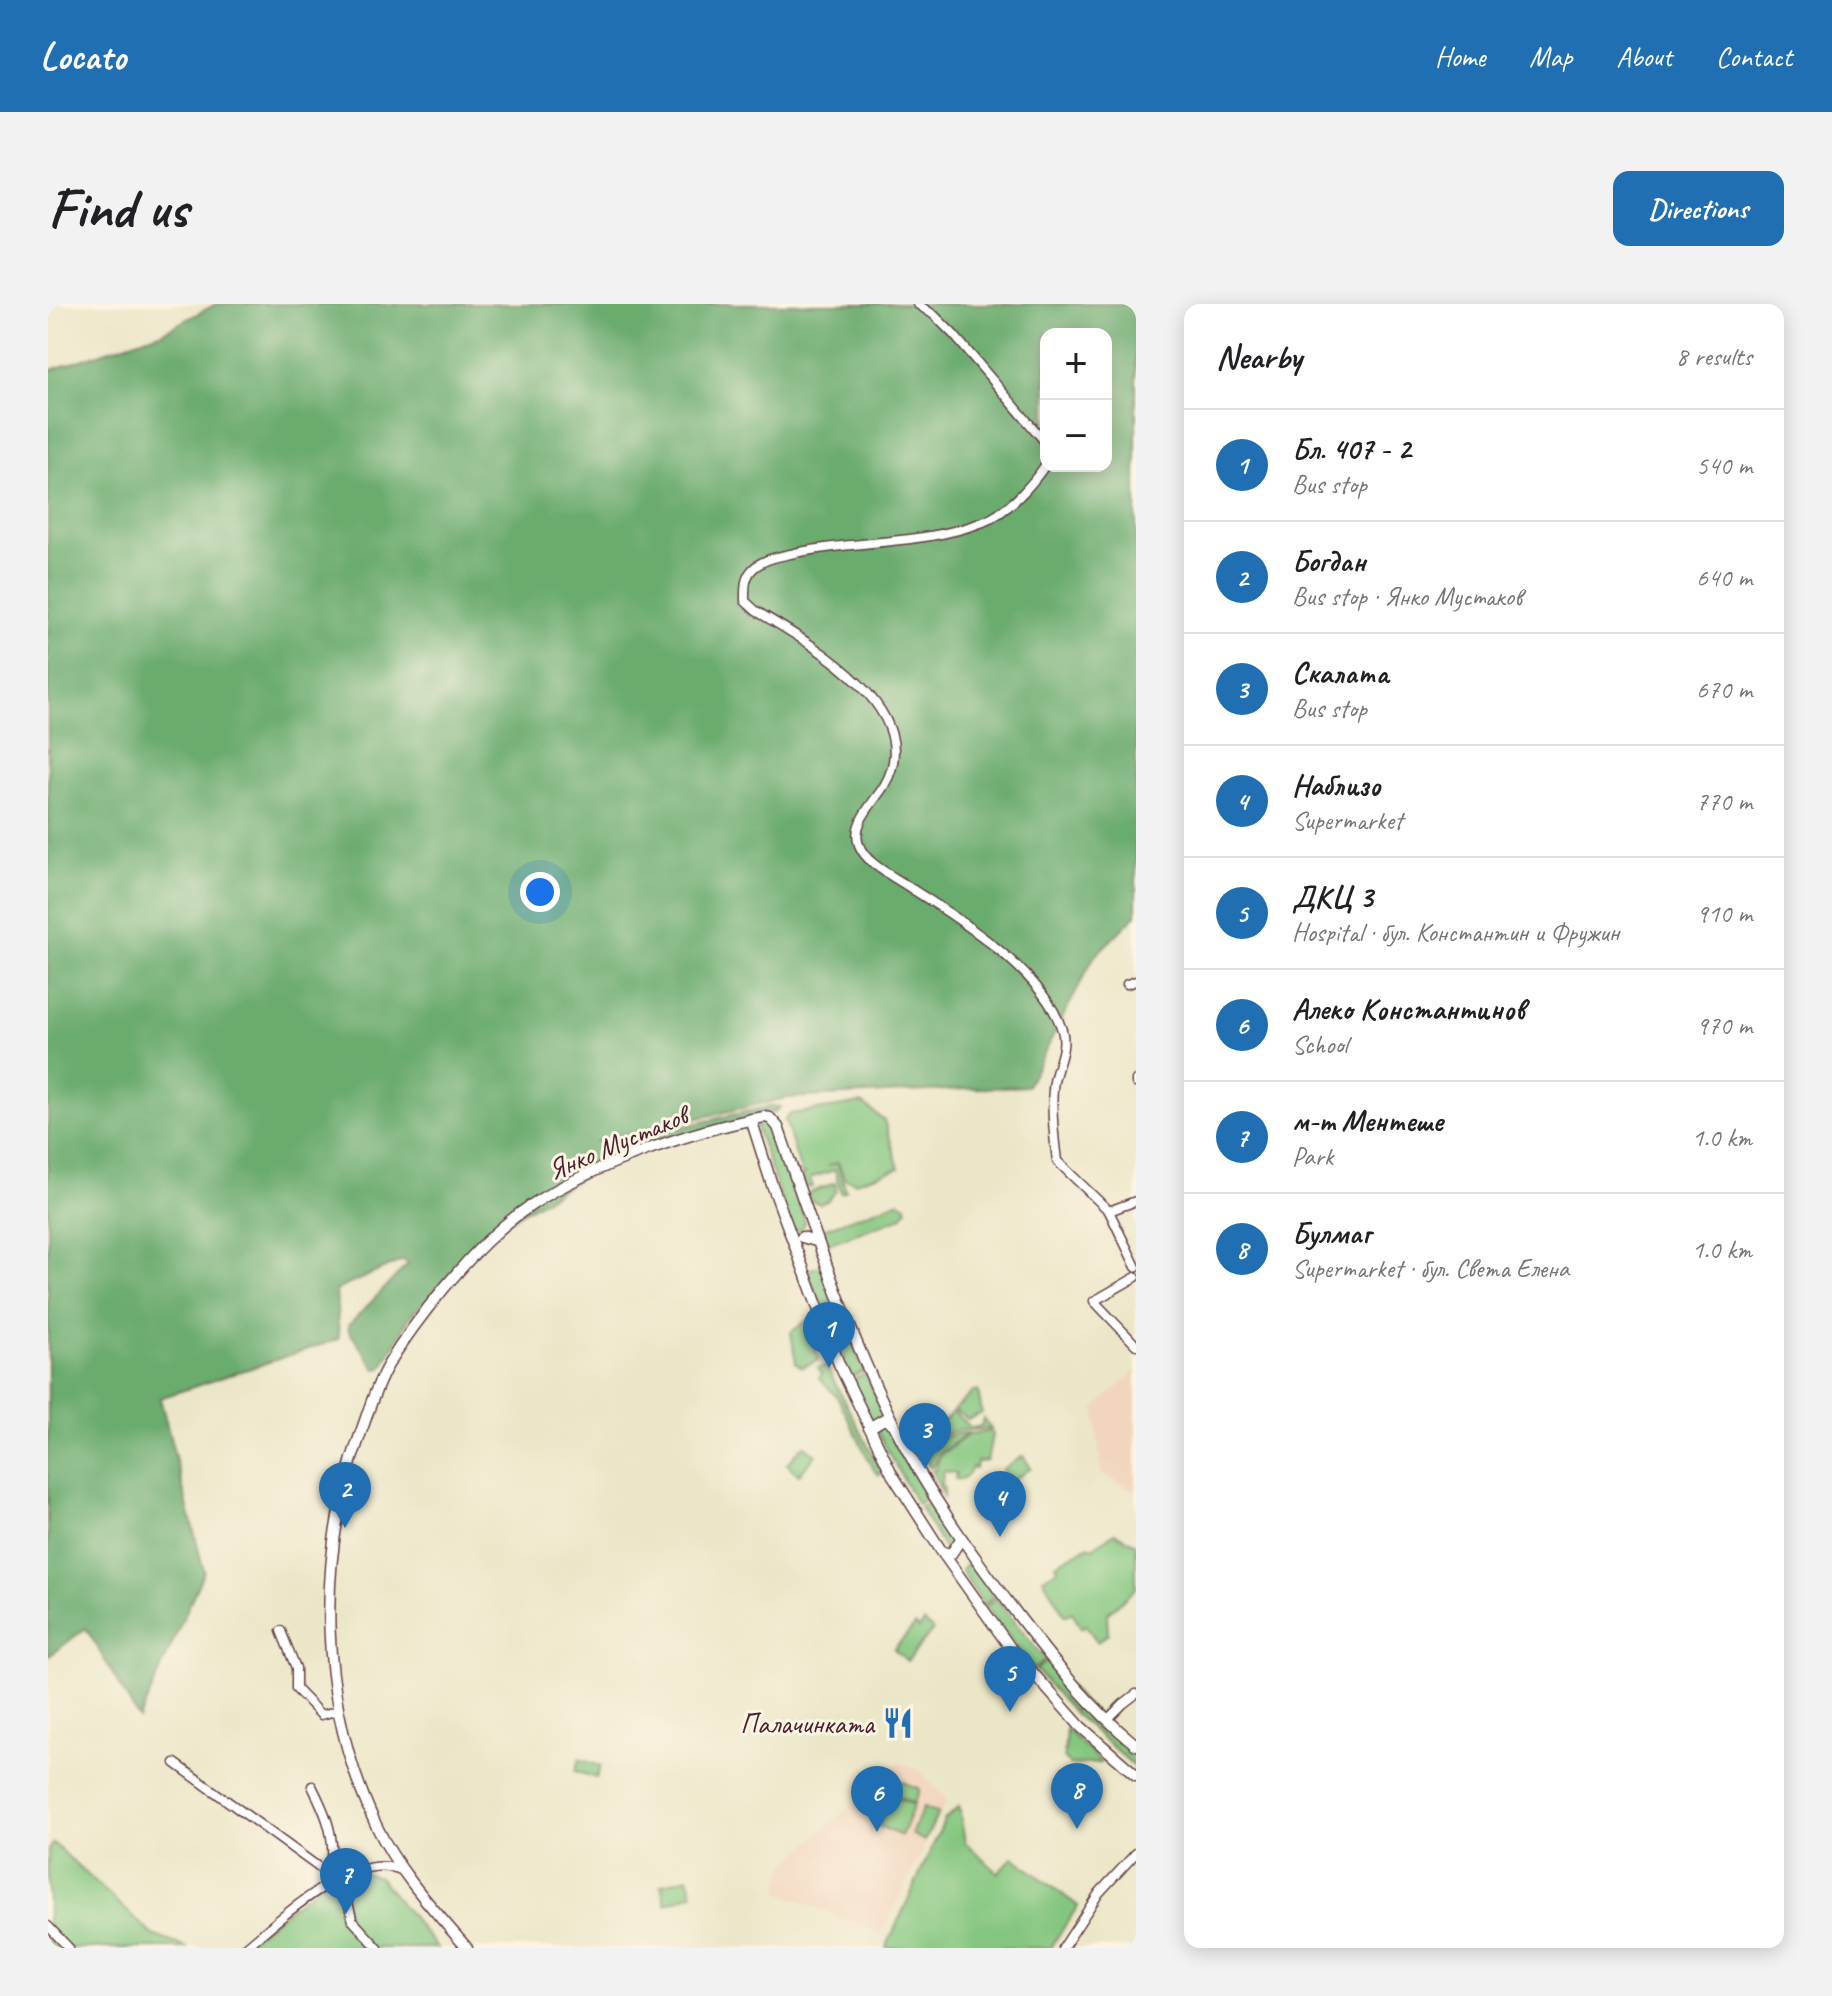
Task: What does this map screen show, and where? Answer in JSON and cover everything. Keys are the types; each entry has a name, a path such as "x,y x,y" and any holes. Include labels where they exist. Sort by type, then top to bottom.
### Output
{"street":[{"path":"917,304 934,315 954,335 1040,436"},
{"path":"1040,471 995,516 982,522 940,534 814,549 770,559 751,571 744,583 745,601 843,669 888,719 894,742 894,762 885,785 857,829 858,844 872,862 967,925 1002,953 1032,982 1049,1006 1061,1029 1064,1045 1052,1087 1057,1161 1109,1211 1136,1267"},
{"path":"1136,1745 1107,1720 1060,1670 961,1539 917,1469 893,1424 822,1257 778,1127 770,1118 751,1119 839,1364 892,1474 958,1577 1031,1673 1081,1727 1136,1775"},
{"name":"Янко Мустаков","path":"467,1948 401,1870 377,1828 364,1796 339,1710 331,1650 329,1586 345,1483 368,1411 386,1368 415,1322 470,1257 533,1203 630,1157 704,1131 751,1119"},
{"path":"1109,1211 1136,1201"},
{"path":"795,1247 802,1237 814,1236"},
{"path":"801,1263 811,1263 822,1257"},
{"path":"1136,1277 1094,1301 1136,1345"},
{"path":"869,1428 884,1419 893,1424"},
{"path":"942,1552 951,1554 961,1539"},
{"path":"958,1577 960,1563 977,1561"},
{"path":"281,1631 296,1668 296,1689 321,1715 339,1710"},
{"path":"1107,1720 1136,1694"},
{"path":"175,1763 343,1885 353,1921 378,1948"},
{"path":"312,1786 328,1819 332,1856 328,1869 332,1878"},
{"path":"1063,1948 1099,1893 1136,1853"},
{"path":"245,1948 332,1878 371,1868 393,1867 401,1870"},
{"path":"48,1926 69,1948"}],"shaded area":[{"path":"1136,1370 1136,1492 1101,1474 1095,1408"},
{"path":"899,1762 919,1770 947,1800 881,1934 779,1892 782,1871 787,1863"}],"green space":[{"path":"216,304 1136,304 1136,915 1094,957 1027,1086 786,1098 594,1142 646,1135 771,1106 780,1107 774,1113 767,1112 647,1149 594,1170 493,1230 411,1315 382,1368 376,1369 348,1326 408,1264 403,1260 336,1290 339,1339 160,1398 204,1571 139,1719 86,1628 48,1657 48,371 163,332"},
{"path":"862,1103 884,1120 899,1168 855,1182 845,1179 838,1162 828,1166 837,1163 846,1191 841,1193 835,1170 810,1178 813,1187 806,1188 805,1174 802,1175 785,1120 790,1114"},
{"path":"761,1120 770,1123 805,1222 800,1231 791,1227 756,1127"},
{"path":"835,1183 836,1191 827,1201 820,1204 810,1200 807,1194"},
{"path":"899,1201 907,1209 902,1217 825,1245 820,1230"},
{"path":"822,1266 834,1300 823,1307 807,1270"},
{"path":"835,1303 864,1371 851,1377 824,1310"},
{"path":"808,1320 817,1338 812,1340 819,1360 802,1367 796,1363 791,1332"},
{"path":"826,1366 882,1473 879,1475 838,1398 819,1378 822,1374 818,1368"},
{"path":"865,1374 885,1416 872,1423 853,1380"},
{"path":"974,1391 978,1391 982,1413 968,1419 954,1410"},
{"path":"953,1412 971,1428 981,1426 983,1418 991,1429 929,1434"},
{"path":"887,1424 928,1497 917,1504 877,1431 877,1426"},
{"path":"991,1431 987,1461 977,1462 976,1468 972,1467 961,1479 955,1479 956,1473 944,1471 943,1496 932,1470 936,1468 940,1455 970,1434"},
{"path":"968,1433 940,1453 930,1467 922,1455 925,1438"},
{"path":"804,1445 816,1455 799,1475 787,1464"},
{"path":"1023,1456 1031,1468 1011,1482 1003,1469"},
{"path":"931,1501 955,1540 949,1549 943,1547 920,1507"},
{"path":"1115,1533 1136,1544 1136,1588 1107,1614 1108,1634 1097,1642 1086,1625 1081,1628 1072,1612 1065,1616 1043,1578 1058,1569 1056,1564 1089,1546 1092,1548"},
{"path":"966,1564 973,1567 995,1595 984,1605 961,1571"},
{"path":"996,1598 1045,1660 1034,1669 985,1607"},
{"path":"924,1622 933,1630 907,1661 894,1649 915,1625 919,1629"},
{"path":"1047,1661 1082,1701 1071,1710 1036,1670"},
{"path":"1084,1702 1136,1751 1136,1768 1073,1712"},
{"path":"1066,1729 1102,1763 1071,1765 1064,1758"},
{"path":"579,1759 601,1766 596,1778 575,1771"},
{"path":"900,1781 920,1789 914,1803 894,1794"},
{"path":"893,1796 914,1805 901,1836 879,1826"},
{"path":"924,1807 938,1813 925,1841 911,1834"},
{"path":"959,1807 965,1842 998,1873 1013,1857 1078,1906 1050,1948 886,1948 945,1819"},
{"path":"53,1843 153,1935 188,1948 48,1948 48,1850"},
{"path":"361,1872 379,1877 437,1948 239,1948 326,1880"},
{"path":"688,1877 693,1894 666,1904 661,1885"}],"place":[{"name":"Бл. 407 - 2","path":"829,1368"},
{"name":"Скалата","path":"925,1469"},
{"name":"Богдан","path":"345,1528"},
{"name":"Наблизо","path":"1000,1537"},
{"name":"ДКЦ 3","path":"1010,1712"},
{"name":"Палачинката","path":"898,1723"},
{"name":"Булмаг","path":"1077,1829"},
{"name":"Алеко Константинов","path":"877,1832"},
{"name":"м-т Ментeше","path":"346,1914"}]}
